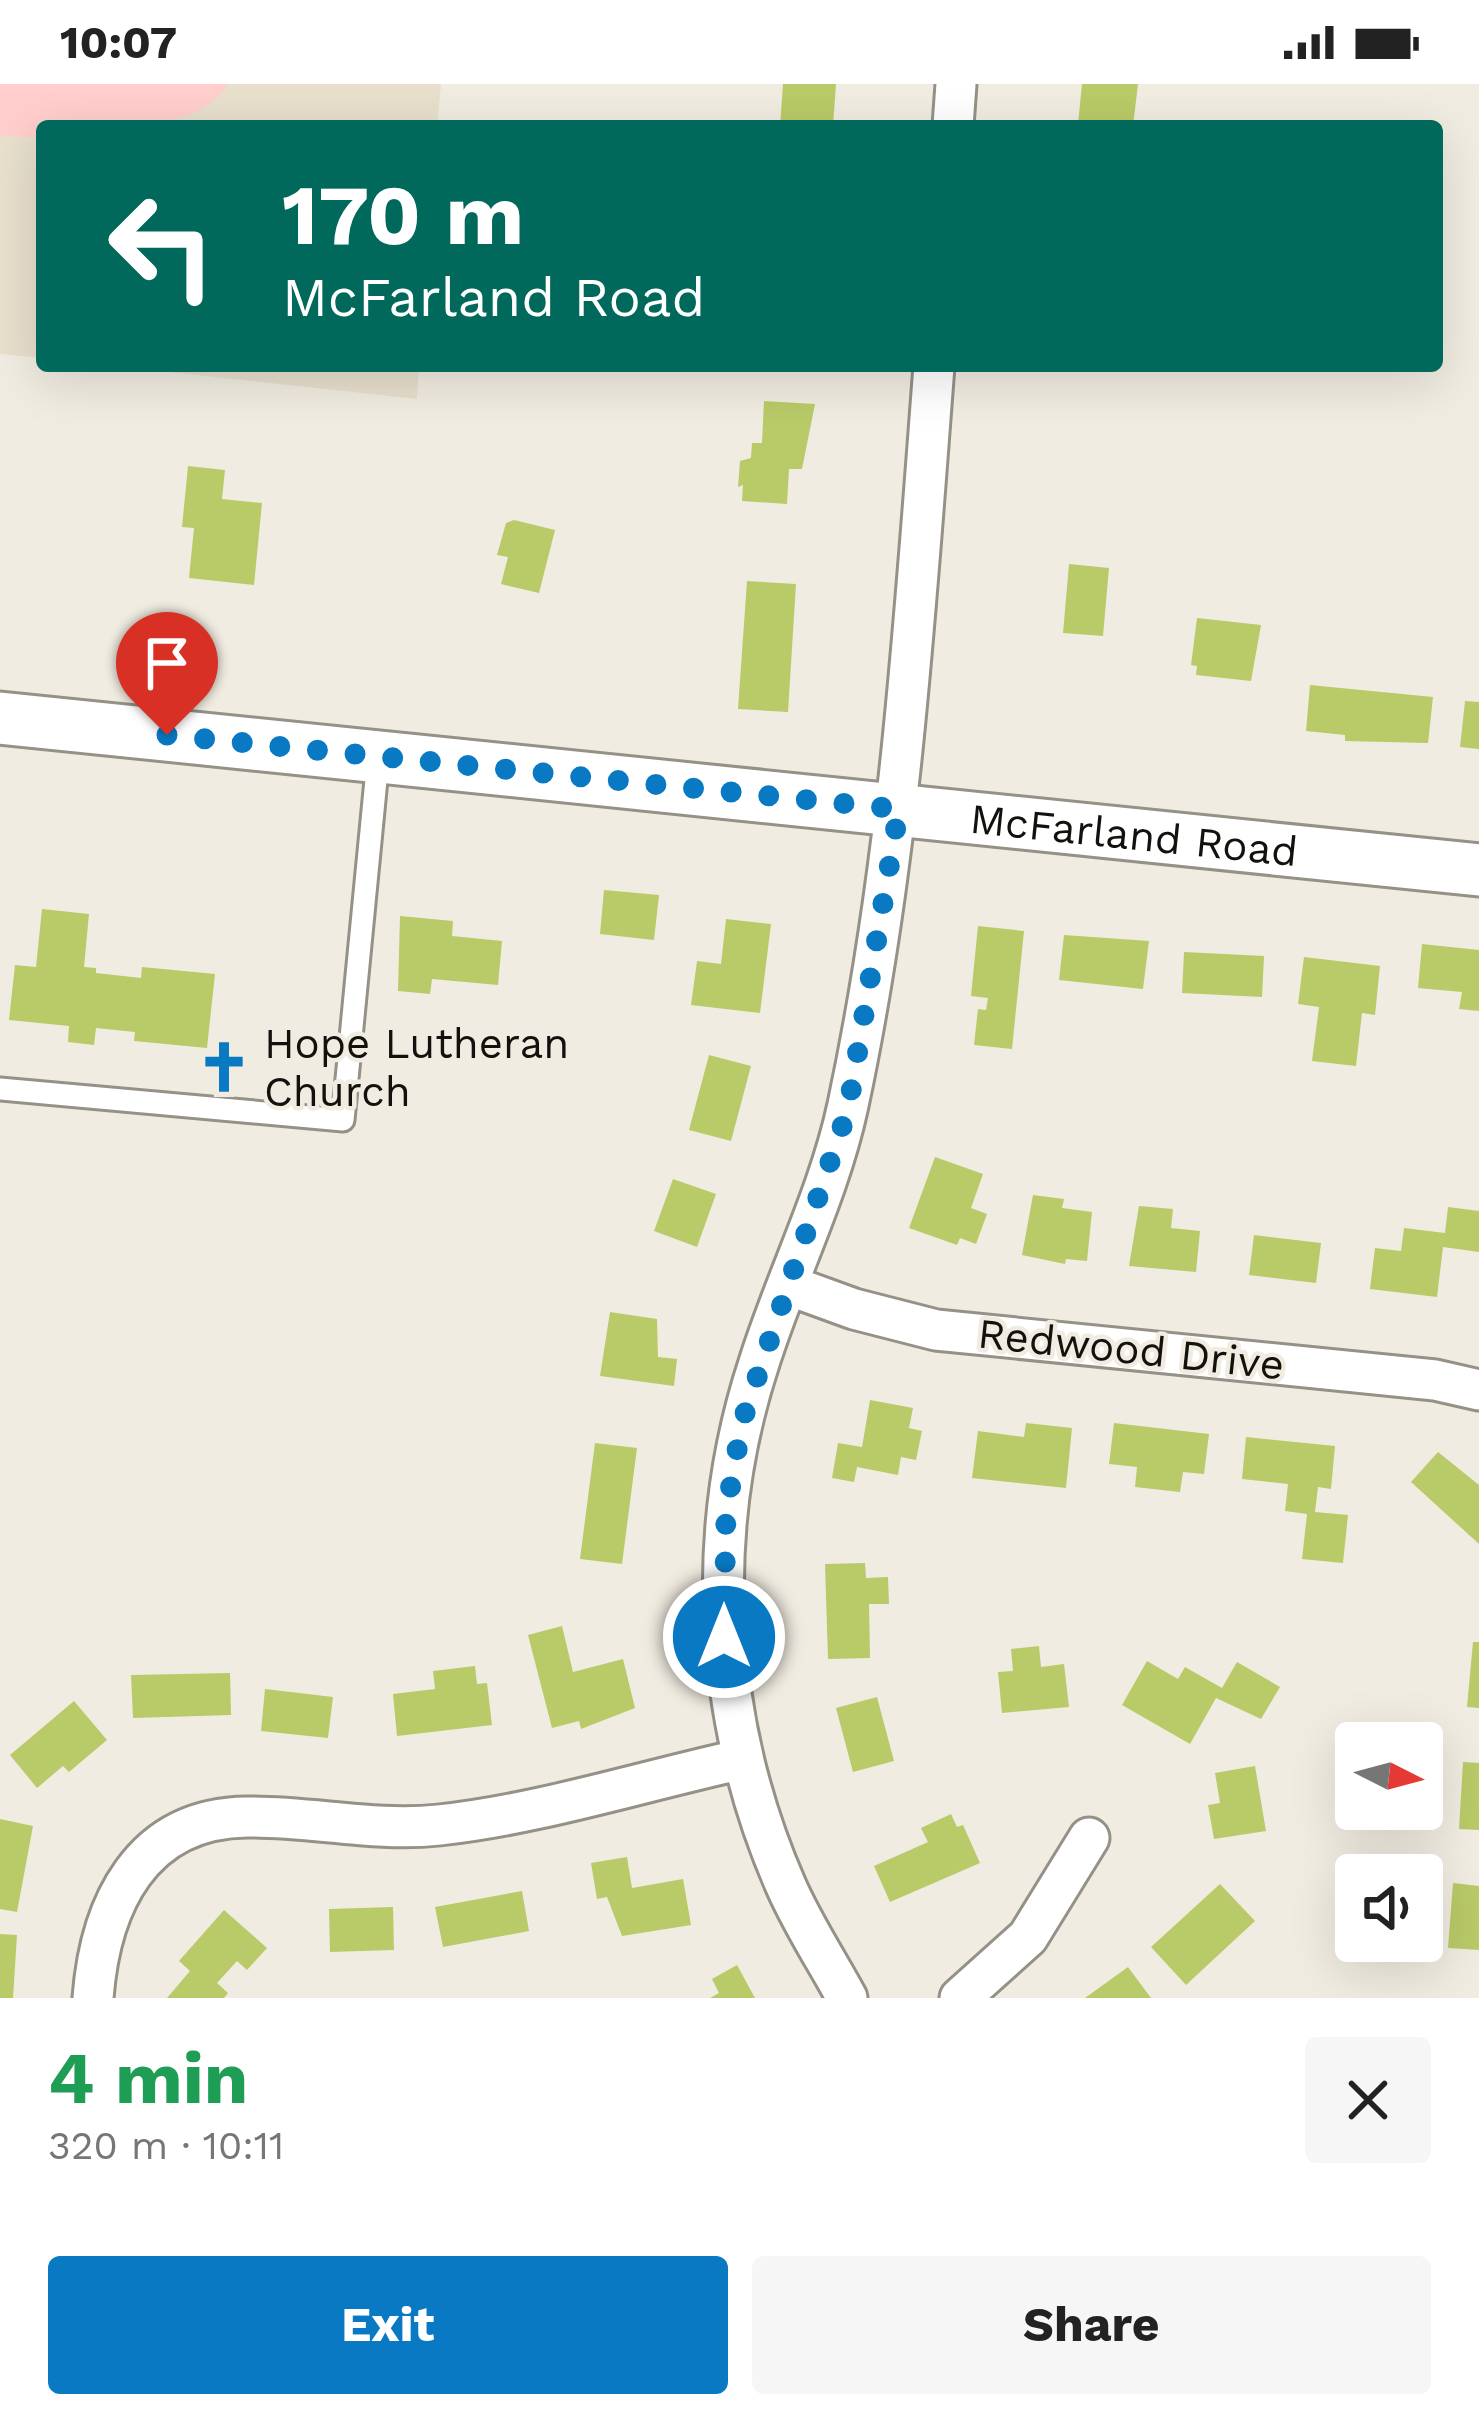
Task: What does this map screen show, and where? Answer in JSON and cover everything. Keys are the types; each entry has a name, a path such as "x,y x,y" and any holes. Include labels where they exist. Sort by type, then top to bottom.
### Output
{"street":[{"path":"953,120 956,84"},
{"path":"847,1998 789,1893 743,1759 724,1637 726,1513 742,1422 848,1109 899,809 934,372"},
{"name":"McFarland Road","path":"0,718 1479,869"},
{"name":"Redwood Drive","path":"788,1285 854,1310 936,1330 1435,1380 1479,1390"},
{"path":"93,1998 98,1946 112,1902 151,1853 190,1829 251,1816 375,1828 454,1823 743,1759"},
{"path":"960,1998 1028,1936 1089,1838"}],"lane":[{"path":"0,1089 343,1120 378,757"}],"shaded area":[{"path":"0,84 441,84 438,120 36,120 36,357 0,354"},
{"path":"0,84 228,84 211,102 174,120 36,120 36,138 0,135"},
{"path":"167,372 419,372 417,399"}],"building":[{"path":"783,84 836,84 833,120 780,120"},
{"path":"1082,84 1138,84 1134,120 1078,120"},
{"path":"764,401 815,404 802,469 789,469 787,504 742,501 743,485 738,487 740,461 751,458 752,443 762,443"},
{"path":"188,466 225,470 222,499 262,503 254,585 189,578 194,528 182,527"},
{"path":"514,520 555,530 539,593 501,584 508,557 497,555 506,523"},
{"path":"1069,564 1109,568 1103,636 1063,633"},
{"path":"747,581 796,584 788,712 738,709"},
{"path":"1197,618 1261,625 1251,681 1196,675 1197,666 1191,665"},
{"path":"1310,685 1433,697 1428,743 1345,741 1345,735 1306,731"},
{"path":"1465,701 1479,702 1479,749 1460,747"},
{"path":"604,890 659,895 654,940 600,934"},
{"path":"42,909 89,914 84,967 96,968 96,973 141,978 142,967 215,974 207,1048 134,1041 135,1032 96,1028 94,1045 68,1042 69,1026 9,1020 15,965 36,967"},
{"path":"400,916 453,921 452,936 502,941 498,985 432,979 430,994 398,991"},
{"path":"726,919 771,924 760,1013 691,1005 697,961 721,964"},
{"path":"978,926 1024,931 1012,1049 974,1045 978,1009 986,1010 988,998 971,996"},
{"path":"1064,935 1149,941 1143,989 1059,980"},
{"path":"1422,944 1479,950 1479,1011 1459,1009 1462,992 1418,988"},
{"path":"1184,952 1264,956 1262,997 1182,993"},
{"path":"1304,957 1380,966 1375,1015 1362,1013 1356,1066 1312,1061 1319,1007 1298,1004"},
{"path":"709,1055 751,1066 731,1141 689,1130"},
{"path":"935,1157 983,1174 971,1208 987,1214 976,1244 960,1238 957,1245 909,1228"},
{"path":"673,1179 716,1194 697,1247 654,1231"},
{"path":"1033,1195 1064,1199 1062,1208 1092,1212 1087,1261 1066,1259 1065,1264 1022,1255"},
{"path":"1139,1206 1173,1209 1171,1228 1200,1231 1196,1272 1129,1266"},
{"path":"1448,1207 1479,1211 1479,1252 1443,1247 1437,1297 1370,1289 1375,1248 1401,1251 1404,1228 1445,1233"},
{"path":"1254,1235 1321,1243 1316,1283 1249,1275"},
{"path":"610,1312 657,1319 658,1357 677,1359 674,1386 600,1376"},
{"path":"870,1400 913,1408 909,1428 922,1431 916,1460 901,1457 898,1475 857,1467 854,1482 832,1478 838,1443 862,1447"},
{"path":"1026,1423 1072,1428 1066,1488 972,1478 978,1431 1024,1437"},
{"path":"1114,1423 1209,1434 1204,1474 1183,1472 1180,1492 1135,1487 1137,1467 1109,1464"},
{"path":"1246,1437 1335,1446 1331,1489 1318,1487 1315,1512 1348,1515 1343,1563 1302,1559 1307,1514 1285,1511 1288,1484 1242,1479"},
{"path":"595,1443 637,1448 622,1564 580,1559"},
{"path":"1438,1452 1479,1485 1479,1544 1411,1482"},
{"path":"865,1563 866,1578 888,1577 889,1604 869,1604 870,1658 828,1659 825,1564"},
{"path":"562,1626 573,1672 623,1659 635,1708 581,1729 579,1721 552,1728 528,1635"},
{"path":"1473,1642 1479,1642 1479,1708 1467,1707"},
{"path":"1039,1646 1041,1667 1064,1664 1069,1707 1002,1713 998,1672 1013,1671 1011,1649"},
{"path":"1147,1661 1178,1679 1185,1667 1222,1688 1237,1662 1280,1687 1261,1719 1216,1698 1190,1744 1122,1705"},
{"path":"475,1666 477,1684 487,1683 492,1725 397,1736 393,1694 435,1689 433,1671"},
{"path":"230,1673 231,1715 133,1718 131,1675"},
{"path":"265,1689 333,1697 328,1738 261,1731"},
{"path":"877,1697 894,1761 853,1772 836,1708"},
{"path":"74,1701 107,1740 69,1772 63,1766 37,1788 10,1755"},
{"path":"1463,1762 1479,1763 1479,1830 1459,1829"},
{"path":"1255,1766 1266,1831 1214,1839 1208,1805 1220,1803 1215,1773"},
{"path":"951,1814 957,1827 963,1825 980,1863 890,1902 874,1866 928,1842 921,1828"},
{"path":"0,1819 33,1826 17,1912 0,1909"},
{"path":"627,1857 632,1888 683,1879 691,1925 622,1936 607,1897 597,1899 591,1863"},
{"path":"1453,1883 1479,1886 1479,1950 1448,1948"},
{"path":"1220,1884 1255,1921 1186,1985 1151,1947"},
{"path":"522,1891 529,1931 443,1947 435,1907"},
{"path":"393,1907 394,1950 330,1952 329,1909"},
{"path":"224,1910 267,1948 247,1970 237,1961 217,1983 228,1993 224,1998 167,1998 190,1971 179,1961"},
{"path":"0,1934 17,1935 13,1998 0,1998"},
{"path":"737,1965 755,1998 710,1998 719,1993 712,1979"},
{"path":"1128,1967 1151,1998 1085,1998"}],"place":[{"name":"Hope Lutheran Church","path":"224,1067"}],"route":[{"path":"167,735 899,809 848,1109 742,1422 726,1513 724,1637"}]}
